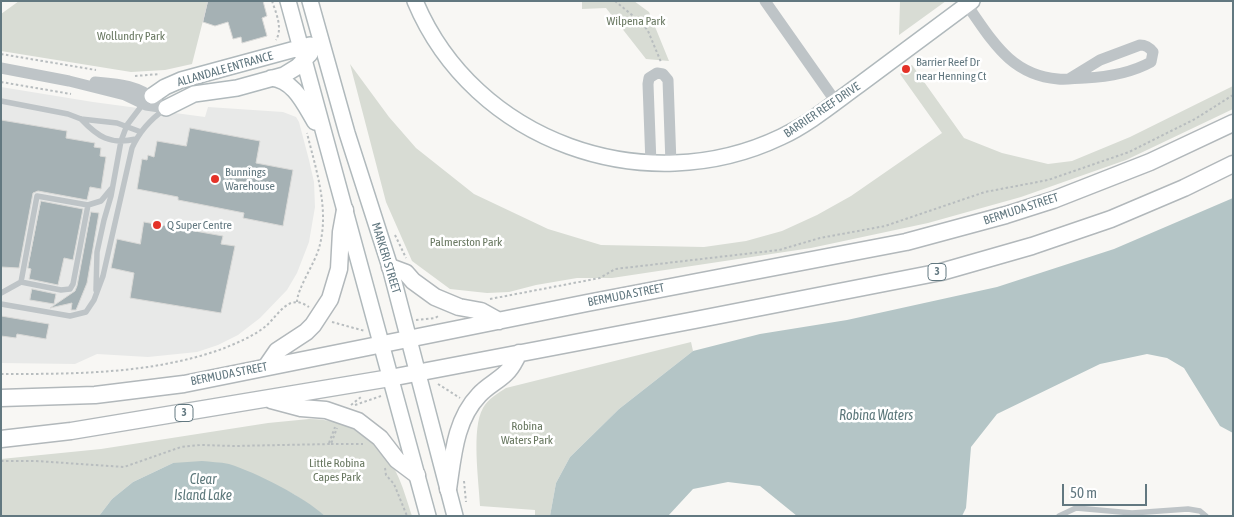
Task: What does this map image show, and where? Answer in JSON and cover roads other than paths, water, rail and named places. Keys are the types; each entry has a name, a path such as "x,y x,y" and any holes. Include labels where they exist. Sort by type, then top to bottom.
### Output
{"main road":[{"name":"MARKERI STREET","path":"288,1 428,516"},
{"name":"MARKERI STREET","path":"310,1 347,134 390,267 455,516"},
{"name":"BARRIER REEF DRIVE","path":"415,1 430,31 454,65 484,96 521,124 539,135 580,150 613,159 650,164 671,164 716,159 761,146 799,128 969,3"},
{"path":"302,54 322,42"},
{"name":"ALLANDALE ENTRANCE","path":"147,100 176,82 232,66 302,54"},
{"name":"ALLANDALE ENTRANCE","path":"166,108 194,94 229,89 289,72 302,54"},
{"path":"232,66 241,76 284,81 295,90 326,141"},
{"name":"BERMUDA STREET","path":"1,398 64,397 184,384 587,303 906,242 1044,203 1107,180 1150,162 1233,122"},
{"name":"3","path":"1,439 71,432 390,378 941,272 1032,246 1111,218 1184,188 1233,164"},
{"path":"266,367 276,351 300,336 313,325 330,299 339,269 341,253 340,232 345,210"},
{"path":"390,267 406,273 413,281 435,297 452,305 481,311 500,321"},
{"path":"448,489 455,440 464,417 478,396 507,372 519,354"},
{"path":"266,399 301,408 326,410 358,421 380,438 397,460 417,475"}],"street":[{"path":"766,1 836,102"},
{"path":"969,3 998,47 1014,63 1037,75 1060,80 1114,76 1151,62 1153,52 1145,45 1140,45 1106,57 1069,79"},
{"path":"1,68 69,81 128,85 140,89 147,100 166,108"},
{"path":"650,164 648,84 649,78 653,74 663,74 668,83 671,164"}],"lane":[{"path":"96,293 97,252 113,186 121,141 127,125 147,100"},
{"path":"1,101 68,114 81,119 127,125 141,132"},
{"path":"1,304 70,316 86,312 91,306 102,279 126,165 136,139 154,117 166,108"},
{"path":"81,119 100,136 121,141 136,139"},
{"path":"21,282 37,196 88,205 101,202 113,186"},
{"path":"1,293 21,282 61,290 70,289 73,284 88,205"},
{"path":"1059,516 1076,508 1132,513 1188,509 1200,511 1206,516"}],"water":[{"name":"Robina Waters","path":"1233,198 1233,433 1220,426 1184,368 1167,358 1147,354 1100,364 997,414 971,447 966,508 962,516 797,516 760,486 728,482 693,489 668,516 550,516 556,483 570,457 619,409 693,351 760,334 847,320 997,287 1114,249"},
{"name":"Clear Island Lake","path":"202,461 229,464 253,473 292,493 325,516 99,516 112,499 133,482 173,463"}],"place":[{"name":"Barrier Reef Dr near Henning Ct","path":"906,69"},
{"name":"Bunnings Warehouse","path":"215,179"},
{"name":"Q Super Centre","path":"157,225"}],"park label":[{"name":"Wilpena Park","path":"636,21"},
{"name":"Wollundry Park","path":"131,36"},
{"name":"Palmerston Park","path":"466,242"},
{"name":"Robina Waters Park","path":"527,433"},
{"name":"Little Robina Capes Park","path":"337,470"}]}
